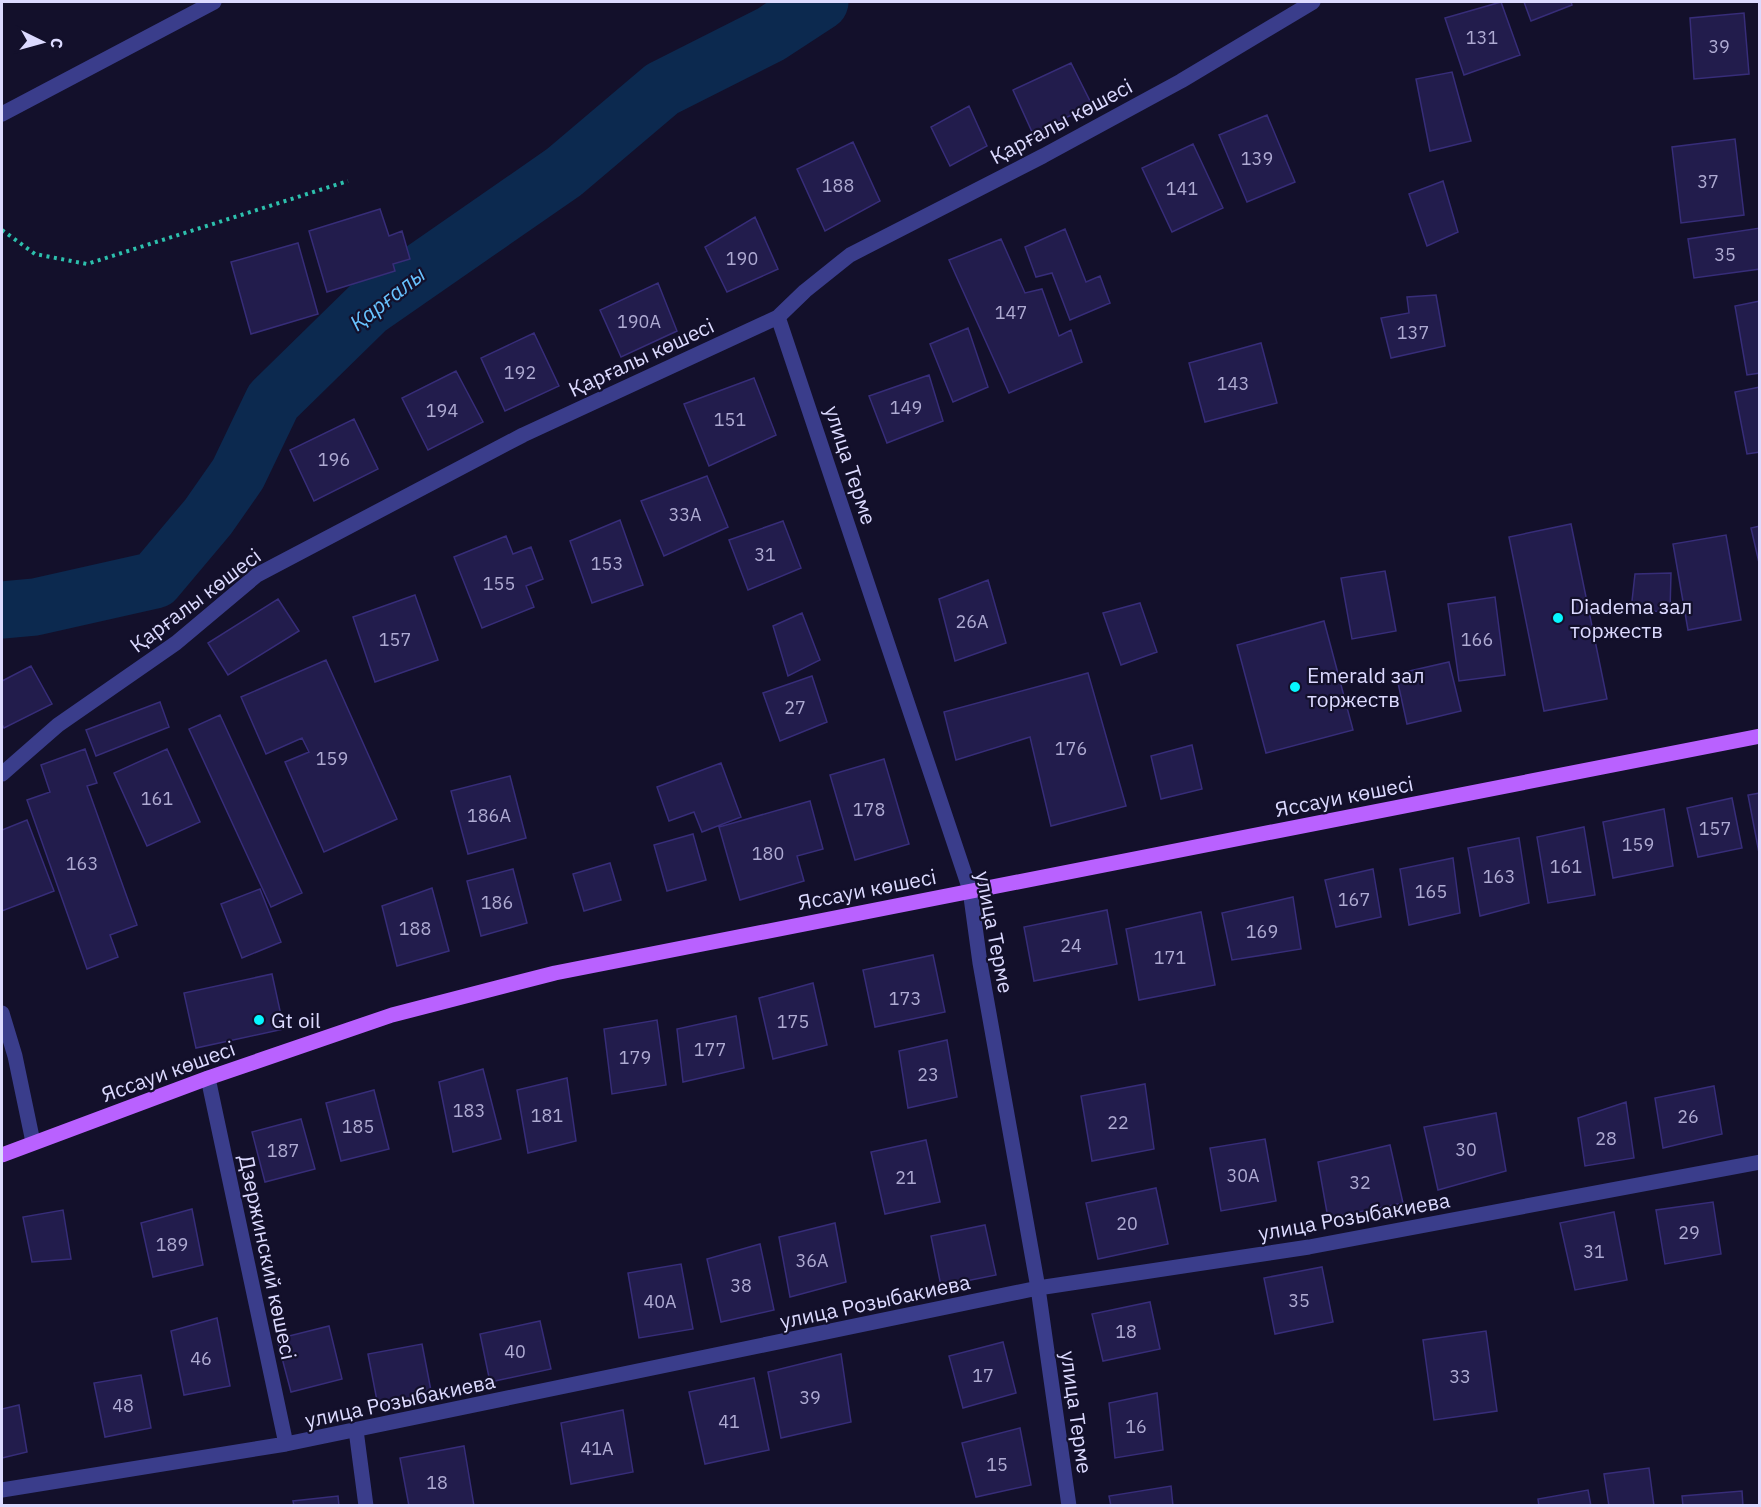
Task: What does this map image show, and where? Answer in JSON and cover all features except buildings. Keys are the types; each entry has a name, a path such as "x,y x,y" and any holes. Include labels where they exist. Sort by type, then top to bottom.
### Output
{"main road":[{"name":"Яссауи көшесі","path":"2,1155 208,1078 392,1015 555,972 1760,736"}],"street":[{"path":"2,114 214,2"},
{"name":"Қарғалы көшесі","path":"2,774 58,725 176,643 257,575 523,435 778,317 805,291 850,255 1043,156 1161,92 1313,2"},
{"name":"улица Терме","path":"778,317 970,890 980,963 1038,1288 1069,1506"},
{"path":"2,1012 15,1056 33,1142"},
{"name":"Дзержинский көшесі","path":"208,1078 286,1444"},
{"name":"улица Розыбакиева","path":"2,1490 356,1431 1038,1288 1309,1247 1760,1162"},
{"path":"356,1431 366,1506"}],"path":[{"path":"2,230 35,254 87,264 348,181"}],"waterway":[{"name":"Қарғалы","path":"2,610 35,607 155,580 208,517 238,474 273,401 368,308 564,172 662,89 771,34 820,2"}],"place":[{"name":"Diadema зал торжеств","path":"1558,618"},
{"name":"Emerald зал торжеств","path":"1295,687"},
{"name":"Gt oil","path":"259,1020"}]}
